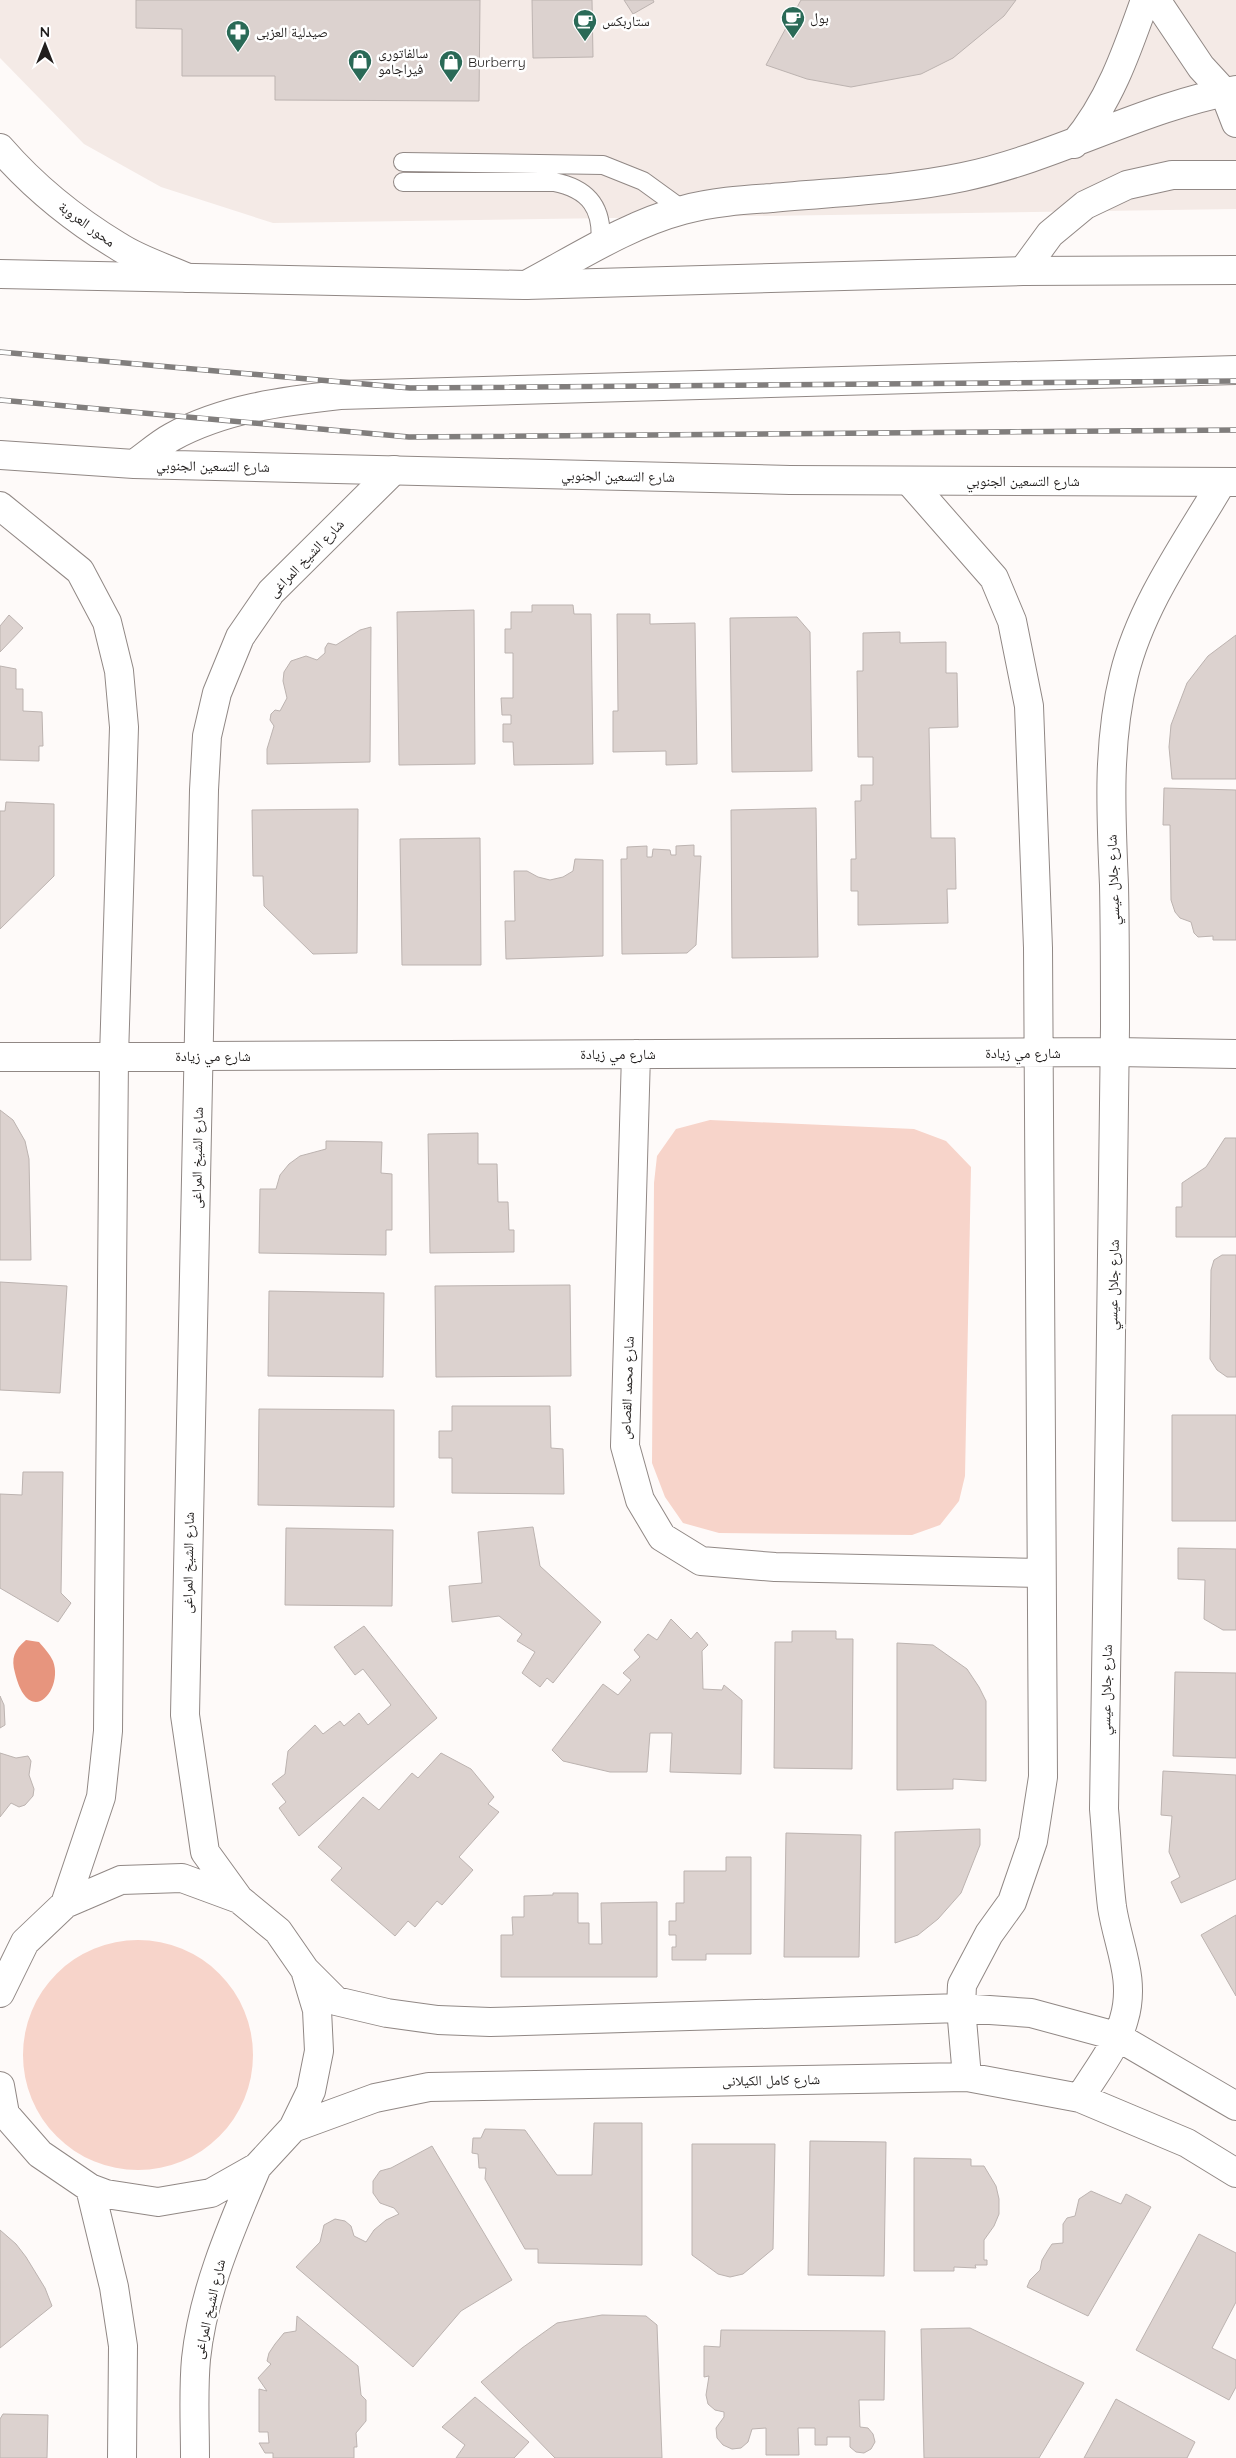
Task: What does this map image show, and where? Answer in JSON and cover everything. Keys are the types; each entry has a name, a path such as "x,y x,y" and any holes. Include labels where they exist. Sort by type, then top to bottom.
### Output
{"main road":[{"path":"1074,144 1092,123 1109,91 1145,0"},
{"path":"1156,0 1201,67 1230,91 1236,123"},
{"path":"526,285 634,228 684,210 722,202 899,186 963,177 1016,164 1074,144 1184,101 1230,91"},
{"name":"محور العروبة","path":"0,148 40,188 120,248 188,278"},
{"path":"1023,271 1050,234 1085,205 1127,185 1172,175 1236,175"},
{"path":"0,274 526,285 1023,271 1236,270"},
{"path":"134,464 172,437 211,420 251,408 293,400 340,395 1236,370"},
{"name":"شارع التسعين الجنوبي","path":"0,456 134,464 790,480 1229,482"},
{"name":"شارع الشيخ المراغى","path":"239,1899 205,1852 185,1715 204,790 207,736 217,692 240,636 271,592 394,470"},
{"path":"909,481 994,578 1012,621 1028,706 1038,948 1043,1777 1033,1841 1012,1902 989,1934 962,1985 961,2008 967,2077"},
{"name":"شارع جلال عيسي","path":"1080,2098 1124,2021 1128,2002 1128,1973 1112,1908 1104,1808 1116,950 1111,801 1114,735 1124,674 1158,589 1229,482"},
{"path":"0,506 80,571 107,622 119,671 124,727 114,1057 108,1731 101,1797 66,1904"},
{"name":"شارع مي زيادة","path":"0,1057 1115,1052 1236,1054"},
{"name":"شارع محمد القصاص","path":"636,1054 625,1446 640,1500 662,1536 701,1562 775,1567 1041,1573"},
{"path":"0,1955 25,1942 66,1904 121,1880 182,1878 239,1899 278,1930 305,1970 336,2001 387,2013 438,2020 490,2022 961,2008 1031,2013 1116,2036 1236,2106"},
{"path":"0,1993 25,1942"},
{"path":"0,2086 3,2113 40,2154 90,2188 106,2194 158,2202 211,2193 257,2167 293,2128 311,2091 319,2051 317,2010 305,1970"},
{"name":"شارع كامل الكيلانى","path":"293,2128 375,2098 430,2087 967,2077 1080,2098 1187,2143 1236,2173"},
{"name":"شارع الشيخ المراغى","path":"195,2458 196,2359 206,2310 224,2244 257,2167"},
{"path":"90,2188 114,2287 123,2346 122,2458"}],"lane":[{"path":"403,162 603,165 643,181 684,210"},
{"path":"403,182 554,182 566,185 578,190 596,208 600,220 600,246"}],"shaded area":[{"path":"0,0 1236,0 1236,209 273,223 161,187 84,144 0,58"},
{"path":"710,1120 914,1129 946,1141 971,1167 965,1476 959,1501 940,1525 912,1535 719,1533 683,1523 665,1497 652,1463 654,1183 657,1156 676,1129"},
{"path":"26,1640 39,1642 52,1658 55,1672 54,1683 50,1693 36,1702 28,1699 21,1690 14,1668 14,1655"},
{"path":"138,1940 160,1942 182,1949 202,1959 227,1982 234,1991 248,2022 253,2055 251,2077 244,2099 234,2119 211,2144 202,2151 171,2165 138,2170 116,2168 94,2161 74,2151 49,2128 42,2119 28,2088 23,2055 25,2033 32,2011 42,1991 65,1966 74,1959 105,1945"}],"building":[{"path":"136,0 480,0 479,101 275,100 275,76 182,76 182,29 136,28"},
{"path":"532,0 592,0 593,57 533,58"},
{"path":"624,0 653,0 654,2 633,14"},
{"path":"801,0 1016,0 1004,16 953,58 921,74 851,87 807,79 766,65"},
{"path":"532,605 573,605 574,614 591,614 593,764 514,765 513,742 503,742 503,724 511,724 511,715 502,715 501,698 513,698 513,653 505,653 505,629 511,629 511,612 532,612"},
{"path":"474,610 475,764 399,765 397,612"},
{"path":"617,614 650,614 650,624 695,623 697,764 666,765 666,751 613,752 613,711 618,711"},
{"path":"9,615 23,628 0,652 0,626"},
{"path":"797,617 810,632 812,771 732,772 730,618"},
{"path":"371,627 370,762 267,764 267,749 274,726 270,720 271,714 275,710 280,711 287,698 283,681 284,672 291,661 306,656 317,660 325,653 328,643 336,645 360,630"},
{"path":"900,632 900,643 946,642 946,673 957,673 958,727 929,728 931,838 955,838 956,889 947,889 948,923 858,925 858,891 851,891 851,859 856,859 855,801 861,801 861,785 873,785 873,757 858,757 857,671 863,671 863,633"},
{"path":"1236,635 1236,779 1172,779 1169,747 1171,725 1187,683 1208,656"},
{"path":"0,666 16,669 16,689 23,689 23,711 42,712 43,746 39,746 39,761 0,760"},
{"path":"1164,788 1236,790 1236,940 1213,940 1213,936 1198,937 1194,933 1191,922 1180,918 1175,912 1171,900 1170,825 1163,825"},
{"path":"6,802 54,804 54,876 0,929 0,811 5,811"},
{"path":"816,808 818,957 732,958 731,810"},
{"path":"358,809 357,953 313,954 264,906 263,876 253,876 252,810"},
{"path":"480,838 481,965 402,965 400,839"},
{"path":"694,845 694,856 701,856 696,945 687,953 622,954 621,859 627,859 627,847 647,846 647,857 652,857 653,849 670,850 671,855 676,855 676,846"},
{"path":"575,859 603,860 603,956 506,959 505,921 515,921 514,871 527,871 538,877 550,880 563,877 573,871"},
{"path":"0,1110 13,1120 25,1141 29,1159 31,1260 0,1260"},
{"path":"478,1133 478,1164 497,1164 498,1202 508,1202 509,1230 514,1230 514,1252 430,1253 428,1134"},
{"path":"1225,1138 1236,1138 1236,1237 1176,1237 1176,1207 1182,1207 1182,1183 1206,1167"},
{"path":"326,1141 382,1142 381,1173 392,1174 392,1230 386,1230 386,1255 259,1253 260,1189 276,1189 280,1175 289,1164 300,1156 326,1149"},
{"path":"1222,1255 1236,1255 1236,1377 1227,1377 1217,1370 1210,1359 1211,1270 1214,1260"},
{"path":"0,1282 67,1286 60,1393 0,1390"},
{"path":"570,1285 571,1376 436,1377 435,1286"},
{"path":"269,1291 384,1293 383,1377 268,1376"},
{"path":"452,1406 550,1406 551,1448 563,1449 564,1494 452,1493 452,1458 439,1458 439,1431 452,1431"},
{"path":"259,1409 394,1410 394,1507 258,1505"},
{"path":"1172,1415 1236,1415 1236,1521 1172,1521"},
{"path":"23,1472 63,1472 61,1593 71,1603 58,1622 0,1588 0,1494 22,1495"},
{"path":"533,1527 540,1566 601,1622 553,1683 547,1678 540,1687 522,1673 535,1652 517,1641 522,1634 499,1616 452,1622 449,1586 482,1583 478,1532"},
{"path":"286,1528 393,1530 392,1606 285,1605"},
{"path":"1178,1548 1236,1549 1236,1630 1223,1630 1204,1619 1205,1580 1178,1579"},
{"path":"671,1619 691,1639 697,1632 708,1645 702,1651 703,1689 722,1690 724,1685 742,1700 741,1774 670,1772 672,1733 650,1733 647,1772 610,1772 563,1761 552,1750 603,1684 618,1695 631,1680 623,1673 640,1657 634,1650 648,1634 657,1640"},
{"path":"364,1626 437,1718 299,1836 279,1808 286,1802 272,1784 285,1774 288,1751 315,1725 323,1734 340,1721 344,1726 359,1713 368,1725 391,1705 363,1669 355,1675 334,1647"},
{"path":"792,1631 836,1631 836,1639 853,1639 852,1769 774,1768 775,1642 792,1642"},
{"path":"897,1643 933,1645 967,1669 979,1687 986,1701 986,1781 953,1779 953,1789 897,1790"},
{"path":"1175,1672 1236,1673 1236,1758 1173,1756"},
{"path":"0,1696 4,1705 5,1725 0,1728"},
{"path":"0,1753 16,1758 28,1756 31,1761 29,1775 34,1789 33,1796 25,1805 19,1807 11,1803 0,1817"},
{"path":"441,1753 471,1769 494,1797 488,1804 499,1812 459,1857 473,1870 442,1905 437,1901 415,1927 408,1921 395,1936 331,1880 342,1868 318,1847 363,1797 379,1810 412,1773 418,1778"},
{"path":"1163,1771 1236,1775 1236,1879 1181,1903 1171,1882 1180,1877 1169,1852 1172,1816 1161,1815"},
{"path":"980,1829 980,1845 961,1893 938,1919 918,1935 895,1943 895,1832"},
{"path":"786,1833 861,1835 859,1957 784,1957"},
{"path":"726,1857 751,1857 751,1954 706,1954 706,1960 672,1960 672,1947 676,1947 676,1935 669,1935 669,1921 676,1921 676,1903 684,1903 684,1871 726,1871"},
{"path":"553,1893 578,1893 578,1923 589,1923 589,1944 602,1944 601,1903 657,1902 657,1977 501,1977 501,1935 513,1935 512,1917 524,1917 524,1896 553,1895"},
{"path":"1236,1915 1236,1996 1201,1935"},
{"path":"594,2123 642,2123 642,2265 538,2263 538,2249 525,2249 485,2179 486,2168 479,2168 478,2154 472,2153 473,2138 481,2138 485,2129 525,2130 557,2175 592,2175"},
{"path":"810,2141 886,2142 884,2276 808,2275"},
{"path":"692,2144 775,2144 773,2249 743,2274 730,2277 718,2274 692,2255"},
{"path":"432,2146 512,2280 461,2311 413,2367 296,2267 320,2242 324,2225 335,2219 345,2221 351,2226 354,2236 366,2242 374,2230 386,2220 399,2214 394,2208 380,2203 373,2193 373,2181 380,2171 391,2168"},
{"path":"914,2158 971,2159 971,2166 984,2166 996,2186 999,2199 999,2214 994,2226 984,2240 984,2260 987,2260 987,2265 975,2265 976,2268 954,2267 954,2271 914,2271"},
{"path":"1091,2191 1121,2204 1126,2194 1151,2207 1088,2316 1027,2287 1030,2280 1040,2270 1042,2260 1052,2244 1063,2243 1063,2224 1067,2218 1075,2216 1079,2199"},
{"path":"0,2230 16,2244 26,2257 45,2288 52,2306 0,2348"},
{"path":"1199,2234 1236,2253 1236,2302 1212,2348 1236,2360 1236,2387 1229,2400 1136,2350"},
{"path":"602,2315 646,2316 657,2325 662,2458 555,2458 481,2382 522,2348 557,2323"},
{"path":"297,2316 358,2366 361,2395 366,2400 366,2421 356,2433 357,2447 354,2447 354,2458 273,2458 273,2453 265,2453 259,2443 269,2443 268,2432 259,2432 259,2389 267,2391 258,2378 271,2364 267,2361 269,2353 275,2344 284,2333 296,2331"},
{"path":"970,2328 1084,2383 1039,2458 924,2458 921,2329"},
{"path":"721,2330 885,2331 884,2400 859,2400 860,2427 868,2428 873,2434 875,2442 871,2449 864,2453 856,2452 850,2447 850,2437 827,2437 827,2445 815,2445 815,2428 798,2428 799,2455 766,2455 766,2428 752,2429 748,2442 741,2448 732,2449 723,2445 717,2438 716,2428 724,2417 724,2412 715,2410 708,2404 706,2395 709,2376 704,2377 704,2346 720,2347"},
{"path":"475,2397 529,2442 514,2458 456,2458 465,2445 442,2427"},
{"path":"1116,2399 1195,2442 1187,2458 1084,2458"},
{"path":"3,2414 48,2415 47,2458 0,2458 0,2419"}],"railway":[{"path":"0,352 410,388 1236,381"},
{"path":"0,400 409,437 1236,430"}],"place":[{"name":"بول","path":"793,39"},
{"name":"ستاربكس","path":"585,42"},
{"name":"صيدلية العزبى","path":"238,53"},
{"name":"سالفاتورى فيراجامو","path":"360,82"},
{"name":"Burberry","path":"451,83"}]}
